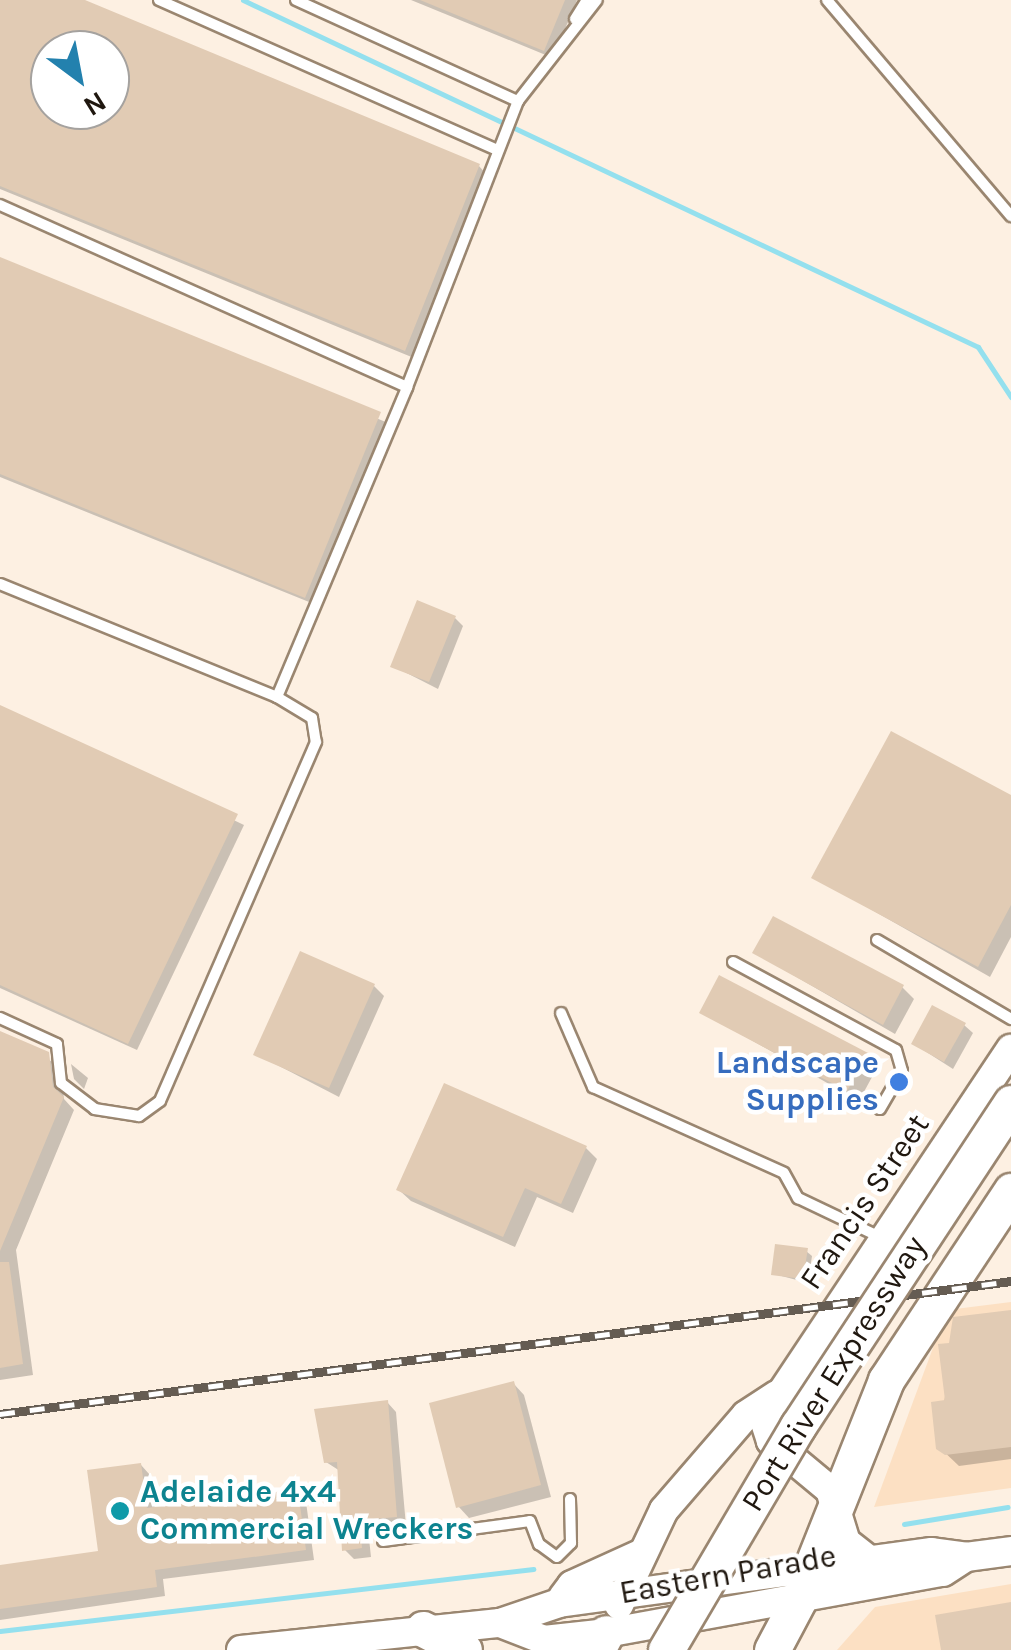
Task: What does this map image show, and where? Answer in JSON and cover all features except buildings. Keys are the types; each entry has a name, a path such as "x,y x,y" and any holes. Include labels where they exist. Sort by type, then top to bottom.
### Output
{"highway":[{"name":"Port River Expressway","path":"666,1650 798,1426 1011,1103"},
{"name":"Port River Expressway","path":"688,1650 822,1424 1011,1142"},
{"path":"788,1611 833,1513 886,1380 1011,1191"},
{"path":"423,1630 464,1650"}],"main road":[{"name":"Francis Street","path":"778,1395 1011,1049"},
{"path":"778,1395 764,1420 771,1440 830,1490 833,1513 846,1542 873,1563"},
{"path":"602,1641 664,1510 746,1415 778,1395"},
{"name":"Eastern Parade","path":"788,1611 873,1563 932,1552 966,1557 1011,1551"},
{"path":"559,1602 572,1585 640,1554"},
{"name":"Eastern Parade","path":"500,1623 544,1640 602,1641 788,1611 943,1572 966,1557"},
{"path":"742,1578 788,1611"},
{"name":"Eastern Parade","path":"242,1650 500,1623 559,1602 742,1578 788,1611"}],"lane":[{"path":"160,0 498,150"},
{"path":"296,0 518,101"},
{"path":"538,79 587,0"},
{"path":"277,697 406,387 518,101 597,0"},
{"path":"827,0 1011,216"},
{"path":"0,205 406,387"},
{"path":"0,584 277,697 312,718 316,742 160,1101 140,1116 96,1109 61,1083 57,1044 0,1018"},
{"path":"877,940 1011,1018"},
{"path":"733,962 896,1050 902,1071 880,1110"},
{"path":"561,1014 593,1087 784,1173 798,1198 881,1238"},
{"path":"383,1542 530,1522 539,1544 556,1557 571,1543 570,1499"}],"shaded area":[{"path":"1011,1302 1011,1488 874,1507 947,1310"},
{"path":"1011,1584 1011,1650 837,1650 875,1607"}],"waterway":[{"path":"243,0 978,347 1011,397"},
{"path":"904,1524 1008,1507"},
{"path":"0,1631 533,1569"}],"railway":[{"path":"0,1414 1011,1281"}],"place":[{"name":"Landscape Supplies","path":"899,1082"},
{"name":"Adelaide 4x4 Commercial Wreckers","path":"120,1511"}]}
